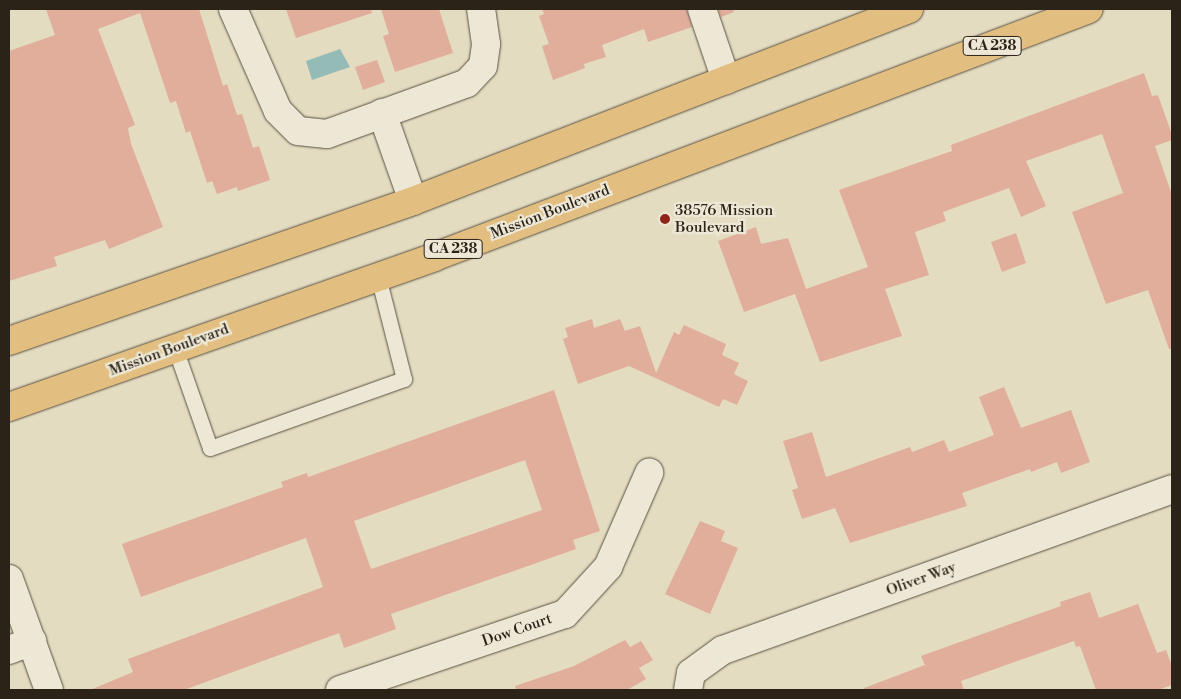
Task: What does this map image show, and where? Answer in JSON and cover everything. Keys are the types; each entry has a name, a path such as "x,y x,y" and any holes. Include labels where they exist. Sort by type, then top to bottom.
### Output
{"main road":[{"path":"9,341 413,201 909,9"},
{"name":"Mission Boulevard","path":"9,407 378,276 1088,9"}],"street":[{"path":"233,9 278,111 298,131 327,134 467,83 483,66 486,44 481,9"},
{"path":"702,9 726,80"},
{"path":"382,113 413,201"},
{"name":"Dow Court","path":"340,690 566,614 608,567 649,473"},
{"name":"Oliver Way","path":"688,690 691,673 723,650 1172,489"},
{"path":"9,579 21,646 49,690"}],"lane":[{"path":"175,348 210,448 404,379 378,276"}],"water":[{"path":"340,49 350,67 312,80 306,61"}],"building":[{"path":"46,9 199,9 223,86 227,84 237,115 242,114 253,148 259,146 270,180 238,191 237,187 217,194 212,181 207,183 190,131 186,133 176,101 170,103 140,13 98,29 135,125 128,128 131,144 163,227 109,249 105,240 54,257 57,266 9,281 9,51 55,35"},
{"path":"286,9 371,9 372,13 296,38"},
{"path":"381,9 439,9 453,53 395,72 383,36 389,34"},
{"path":"542,9 687,9 692,27 648,42 644,29 602,45 606,57 584,64 585,68 553,80 542,46 549,44 539,16 544,14"},
{"path":"718,9 733,9 734,12 721,17"},
{"path":"377,60 385,82 363,90 355,67"},
{"path":"1144,73 1152,96 1158,95 1172,135 1172,140 1155,146 1172,195 1172,349 1169,349 1148,290 1106,304 1072,212 1123,193 1102,134 1026,161 1046,206 1021,217 1009,188 943,212 946,221 915,232 929,275 885,289 902,336 820,362 795,294 744,312 718,241 756,227 761,244 788,238 806,289 868,267 839,190 952,151 951,145"},
{"path":"1016,233 1026,263 1002,272 991,242"},
{"path":"592,319 594,328 620,319 625,331 640,326 656,373 674,332 679,335 684,325 726,344 722,355 739,363 734,374 748,381 737,405 723,399 719,407 629,366 578,384 563,339 568,337 565,328"},
{"path":"1004,387 1021,428 1071,410 1090,462 1061,473 1057,462 1031,472 1030,469 962,493 967,506 850,543 835,508 802,519 792,490 798,488 783,441 812,432 826,477 910,447 912,452 944,440 949,452 994,435 979,397"},
{"path":"554,390 600,531 573,540 576,549 391,614 396,629 344,648 339,633 184,690 90,690 133,672 128,659 323,587 306,538 141,597 122,544 283,487 281,482 307,473 308,477","holes":["525,460 542,510 371,569 354,521"]},
{"path":"700,521 725,531 721,541 738,548 710,614 665,594"},
{"path":"1090,592 1099,618 1138,604 1157,653 1166,650 1172,666 1172,685 1158,690 1096,690 1080,646 1076,647 1074,641 961,681 964,690 864,690 864,688 925,665 921,656 1061,606 1060,602"},
{"path":"625,640 630,647 641,641 653,660 639,668 646,679 627,690 516,690 515,686 574,666"}],"place":[{"name":"38576 Mission Boulevard","path":"665,219"}]}
